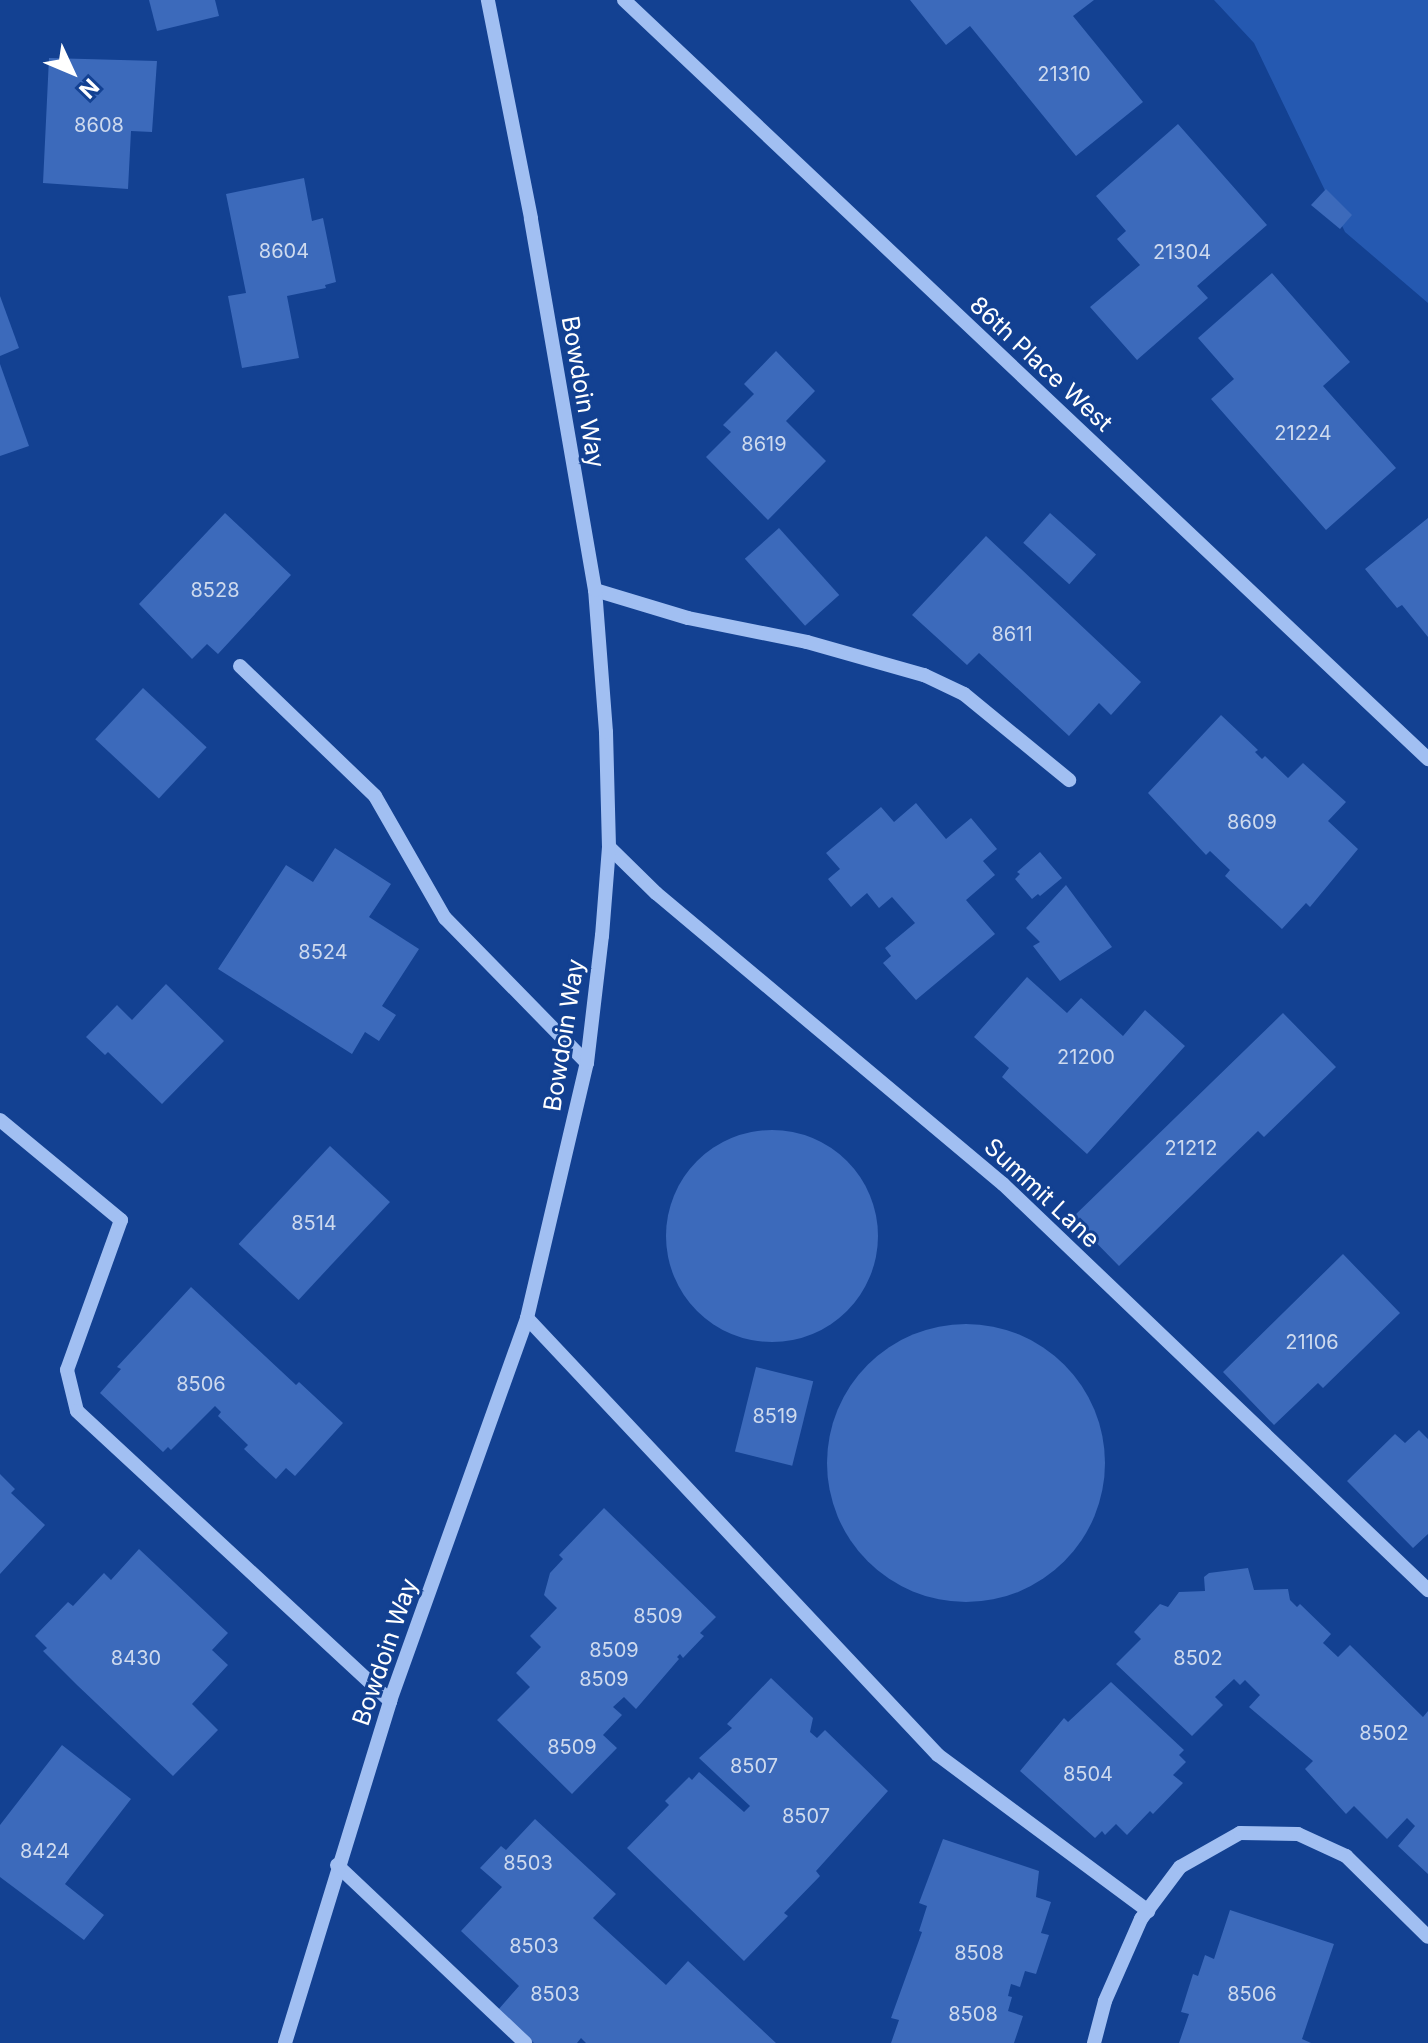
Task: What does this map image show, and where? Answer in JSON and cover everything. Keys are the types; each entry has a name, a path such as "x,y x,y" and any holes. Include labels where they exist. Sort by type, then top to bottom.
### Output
{"street":[{"name":"Bowdoin Way","path":"285,2043 337,1865 390,1701 527,1318 587,1063 609,847 606,732 595,590 531,218 488,0"},
{"name":"86th Place West","path":"624,0 1428,759"},
{"path":"595,590 688,618 807,642 924,675 964,694 1069,780"},
{"path":"240,666 375,796 445,918 587,1063"},
{"name":"Summit Lane","path":"609,847 656,893 1003,1184 1428,1590"},
{"path":"0,1120 121,1220 67,1370 77,1411 390,1701"},
{"path":"527,1318 938,1755 1148,1911"},
{"path":"1094,2043 1105,2001 1148,1911 1180,1867 1240,1833 1298,1834 1346,1856 1428,1937"},
{"path":"337,1865 525,2043"}],"shaded area":[{"path":"1214,0 1428,0 1428,303 1345,232 1254,43"}],"building":[{"path":"149,0 215,0 219,16 157,31"},
{"path":"910,0 1094,0 1073,16 1143,102 1076,156 970,26 946,45"},
{"path":"49,58 157,61 152,132 131,131 128,189 43,183"},
{"path":"1178,124 1267,225 1197,286 1208,298 1137,360 1090,307 1140,265 1117,239 1126,231 1096,196"},
{"path":"304,178 312,221 323,218 336,282 325,285 326,288 287,296 299,358 242,368 228,296 246,293 226,194"},
{"path":"1326,189 1352,215 1340,229 1311,205"},
{"path":"1272,273 1350,362 1323,386 1396,468 1326,530 1211,399 1234,379 1198,338"},
{"path":"0,296 19,348 0,356"},
{"path":"776,351 815,391 786,421 826,461 768,520 706,457 731,432 723,425 754,394 744,384"},
{"path":"0,364 29,446 0,456"},
{"path":"225,513 291,575 218,654 207,644 192,659 139,604"},
{"path":"1050,513 1096,554 1069,584 1023,543"},
{"path":"1428,518 1428,637 1402,605 1397,608 1365,569"},
{"path":"779,528 839,595 805,626 745,559"},
{"path":"986,536 1141,682 1111,715 1099,703 1069,736 979,653 967,665 912,615"},
{"path":"143,688 207,747 159,799 95,739"},
{"path":"1221,715 1258,750 1255,752 1262,759 1265,756 1288,778 1303,763 1346,802 1328,821 1358,849 1310,907 1306,903 1282,929 1225,876 1230,870 1210,851 1206,855 1148,793"},
{"path":"916,803 946,839 971,818 997,849 983,861 995,875 966,900 995,934 916,1000 883,963 891,956 885,948 915,923 892,897 879,908 867,893 851,907 828,879 840,869 826,853 881,807 894,822"},
{"path":"335,848 391,884 369,917 419,949 382,1006 396,1015 379,1041 365,1032 352,1054 218,969 286,865 313,882"},
{"path":"1040,852 1062,878 1032,899 1015,879 1020,874 1017,872"},
{"path":"1066,885 1112,947 1060,981 1033,946 1040,942 1026,928"},
{"path":"1027,977 1067,1013 1081,998 1123,1036 1145,1010 1185,1046 1087,1154 1002,1077 1009,1068 974,1037"},
{"path":"166,984 224,1041 162,1104 108,1052 105,1055 86,1037 117,1005 132,1020"},
{"path":"1283,1013 1336,1067 1264,1137 1258,1131 1119,1266 1072,1218"},
{"path":"772,1130 813,1138 831,1147 847,1161 861,1177 870,1195 878,1236 870,1277 861,1295 847,1311 831,1325 813,1334 772,1342 731,1334 713,1325 697,1311 683,1295 674,1277 666,1236 674,1195 683,1177 697,1161 713,1147 731,1138"},
{"path":"330,1146 390,1202 299,1300 239,1244"},
{"path":"1343,1254 1400,1313 1323,1388 1318,1383 1274,1425 1223,1372"},
{"path":"191,1287 296,1385 299,1382 343,1423 295,1476 286,1468 276,1479 244,1449 248,1445 218,1416 221,1412 215,1406 171,1450 168,1447 163,1452 100,1393 121,1369 117,1367"},
{"path":"966,1324 993,1327 1019,1335 1043,1348 1064,1365 1081,1386 1094,1410 1102,1436 1105,1463 1102,1490 1094,1516 1081,1540 1064,1561 1043,1578 1019,1591 993,1599 966,1602 939,1599 913,1591 889,1578 868,1561 851,1540 838,1516 830,1490 827,1463 830,1436 838,1410 851,1386 868,1365 889,1348 913,1335 939,1327"},
{"path":"756,1367 813,1381 792,1466 735,1451"},
{"path":"1419,1430 1428,1439 1428,1534 1413,1548 1347,1481 1395,1434 1405,1443"},
{"path":"0,1474 15,1489 11,1493 45,1525 0,1574"},
{"path":"604,1508 716,1617 700,1633 704,1636 683,1658 680,1654 677,1657 679,1659 636,1709 624,1697 613,1707 622,1715 603,1735 617,1748 572,1794 497,1720 530,1687 516,1673 541,1647 530,1636 557,1608 544,1595 550,1573 563,1559 559,1555"},
{"path":"139,1549 228,1633 212,1650 228,1665 192,1704 218,1730 173,1776 43,1651 47,1648 35,1636 68,1602 73,1606 104,1573 111,1580"},
{"path":"1248,1568 1254,1590 1288,1589 1290,1600 1297,1607 1300,1604 1331,1634 1323,1643 1338,1657 1350,1645 1423,1717 1428,1711 1428,1874 1398,1846 1415,1826 1407,1818 1387,1839 1354,1806 1346,1814 1305,1769 1313,1761 1249,1707 1260,1695 1245,1680 1240,1685 1234,1679 1215,1697 1223,1705 1192,1736 1116,1664 1141,1639 1134,1632 1160,1604 1168,1607 1179,1592 1205,1591 1204,1577 1209,1573"},
{"path":"771,1678 813,1718 810,1732 817,1738 825,1730 888,1791 816,1871 820,1876 784,1913 788,1916 744,1961 627,1848 669,1805 665,1801 689,1777 692,1780 699,1772 744,1812 750,1806 699,1758 732,1728 727,1724"},
{"path":"1111,1682 1184,1750 1179,1755 1186,1762 1173,1775 1183,1783 1153,1814 1150,1811 1127,1835 1116,1824 1105,1835 1102,1831 1095,1838 1020,1771 1064,1718 1068,1722"},
{"path":"62,1745 131,1799 65,1884 104,1915 84,1940 0,1877 0,1825"},
{"path":"535,1819 616,1894 593,1918 666,1985 688,1961 776,2043 586,2043 581,2038 577,2043 534,2043 498,2010 519,1986 461,1931 502,1887 480,1868 501,1846 506,1850"},
{"path":"943,1839 1039,1871 1036,1897 1051,1902 1041,1933 1049,1935 1036,1974 1025,1971 1020,1987 1011,1984 1008,1996 1012,1997 1008,2011 1023,2016 1014,2043 891,2043 899,2020 891,2018 922,1932 919,1931 927,1906 919,1903"},
{"path":"1230,1910 1334,1944 1302,2039 1311,2043 1179,2043 1189,2014 1181,2012 1193,1974 1198,1976 1205,1955 1214,1959"}]}
